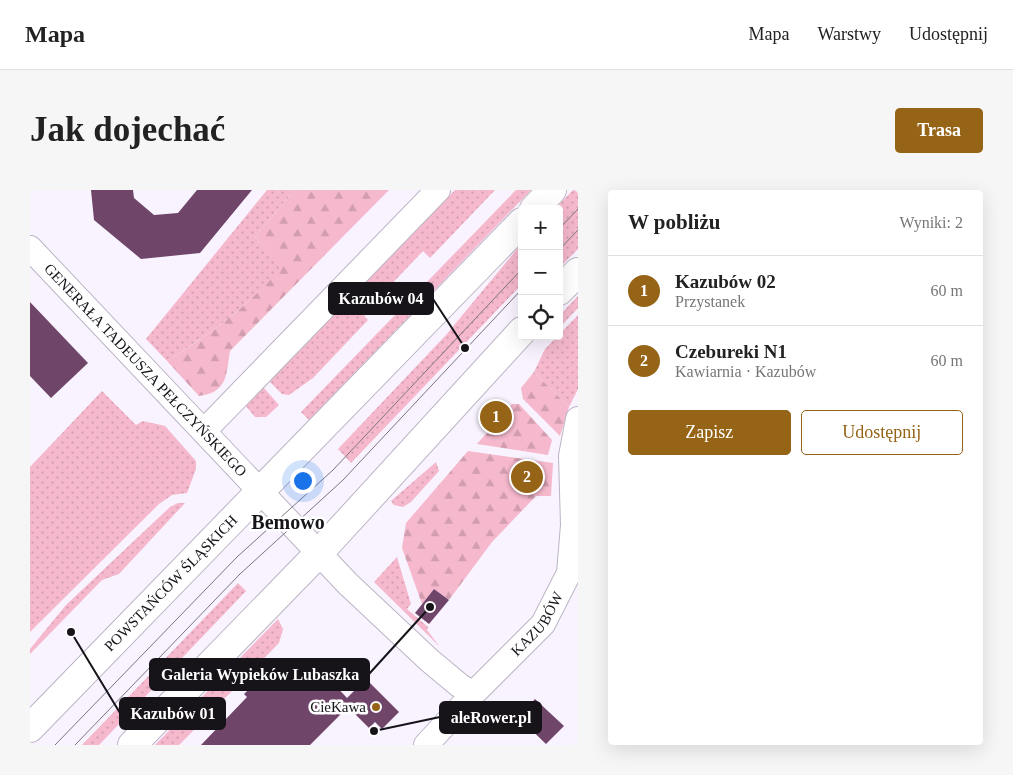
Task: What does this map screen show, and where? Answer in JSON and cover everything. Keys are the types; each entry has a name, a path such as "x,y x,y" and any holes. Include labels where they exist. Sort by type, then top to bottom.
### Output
{"main road":[{"path":"538,205 552,190"},
{"name":"POWSTAŃCÓW ŚLĄSKICH","path":"30,728 518,226"},
{"path":"563,287 578,272"},
{"path":"132,745 318,554 518,334"}],"street":[{"path":"204,431 438,190"},
{"name":"GENERAŁA TADEUSZA PEŁCZYŃSKIEGO","path":"30,248 318,554 429,660 473,694"},
{"name":"KAZUBÓW","path":"426,745 473,694 543,624 570,573 573,525 571,456 578,419"}],"green space":[{"path":"267,190 294,190 255,237 284,266 244,306 198,341 167,361 146,339"},
{"path":"294,190 389,190 230,351 224,381 216,391 199,396 167,361 229,318 271,280 283,266 255,237"},
{"path":"455,190 495,190 430,258 423,251 363,314 368,320 313,378 289,395 282,394 269,381"},
{"path":"516,190 531,190 309,420 301,412"},
{"path":"573,190 578,190 578,249 563,264 563,205 559,205"},
{"path":"518,248 518,288 351,463 338,449 446,335"},
{"path":"578,296 578,308 563,324 563,312"},
{"path":"578,315 578,389 569,407 534,372 545,349 554,340 563,340 563,330"},
{"path":"534,372 569,407 560,436 523,399 521,388"},
{"path":"263,387 279,405 266,417 255,417 245,405"},
{"path":"102,391 136,425 143,421 165,426 196,461 196,469 187,493 172,495 159,504 30,632 30,467"},
{"path":"512,404 519,404 552,440 548,455 477,444"},
{"path":"468,451 553,463 551,496 536,496 492,542 449,600 434,589 422,604 402,548 406,523"},
{"path":"436,462 439,471 411,502 403,507 394,505 391,501"},
{"path":"178,503 185,503 119,574 102,580 30,654 30,649 66,605 170,507"},
{"path":"397,557 411,604 407,609 428,627 427,630 439,646 374,582"},
{"path":"238,583 246,591 99,745 82,745"},
{"path":"278,619 283,629 279,643 179,745 155,745"}],"building":[{"path":"91,190 133,190 134,198 154,215 178,213 197,190 252,190 200,253 141,259 94,220"},
{"path":"30,302 88,363 51,398 30,376"},
{"path":"434,589 449,600 429,624 415,613"},
{"path":"275,664 284,665 303,684 319,668 347,698 366,679 399,712 382,729 375,722 369,728 348,707 310,745 201,745 247,697 244,694"},
{"path":"535,699 564,726 546,744 518,717"}],"tram line":[{"path":"563,225 578,209"},
{"path":"563,246 578,230"},
{"path":"55,745 237,557 333,470 518,273"},
{"path":"75,745 240,574 343,480 518,293"}],"place":[{"name":"Kazubów 04","path":"465,348"},
{"name":"Kazubów 02","path":"496,417"},
{"name":"Czebureki N1","path":"527,477"},
{"name":"Galeria Wypieków Lubaszka","path":"430,607"},
{"name":"Kazubów 01","path":"71,632"},
{"name":"CieKawa","path":"376,707"},
{"name":"aleRower.pl","path":"374,731"}],"district":[{"name":"Bemowo","path":"288,522"}]}
